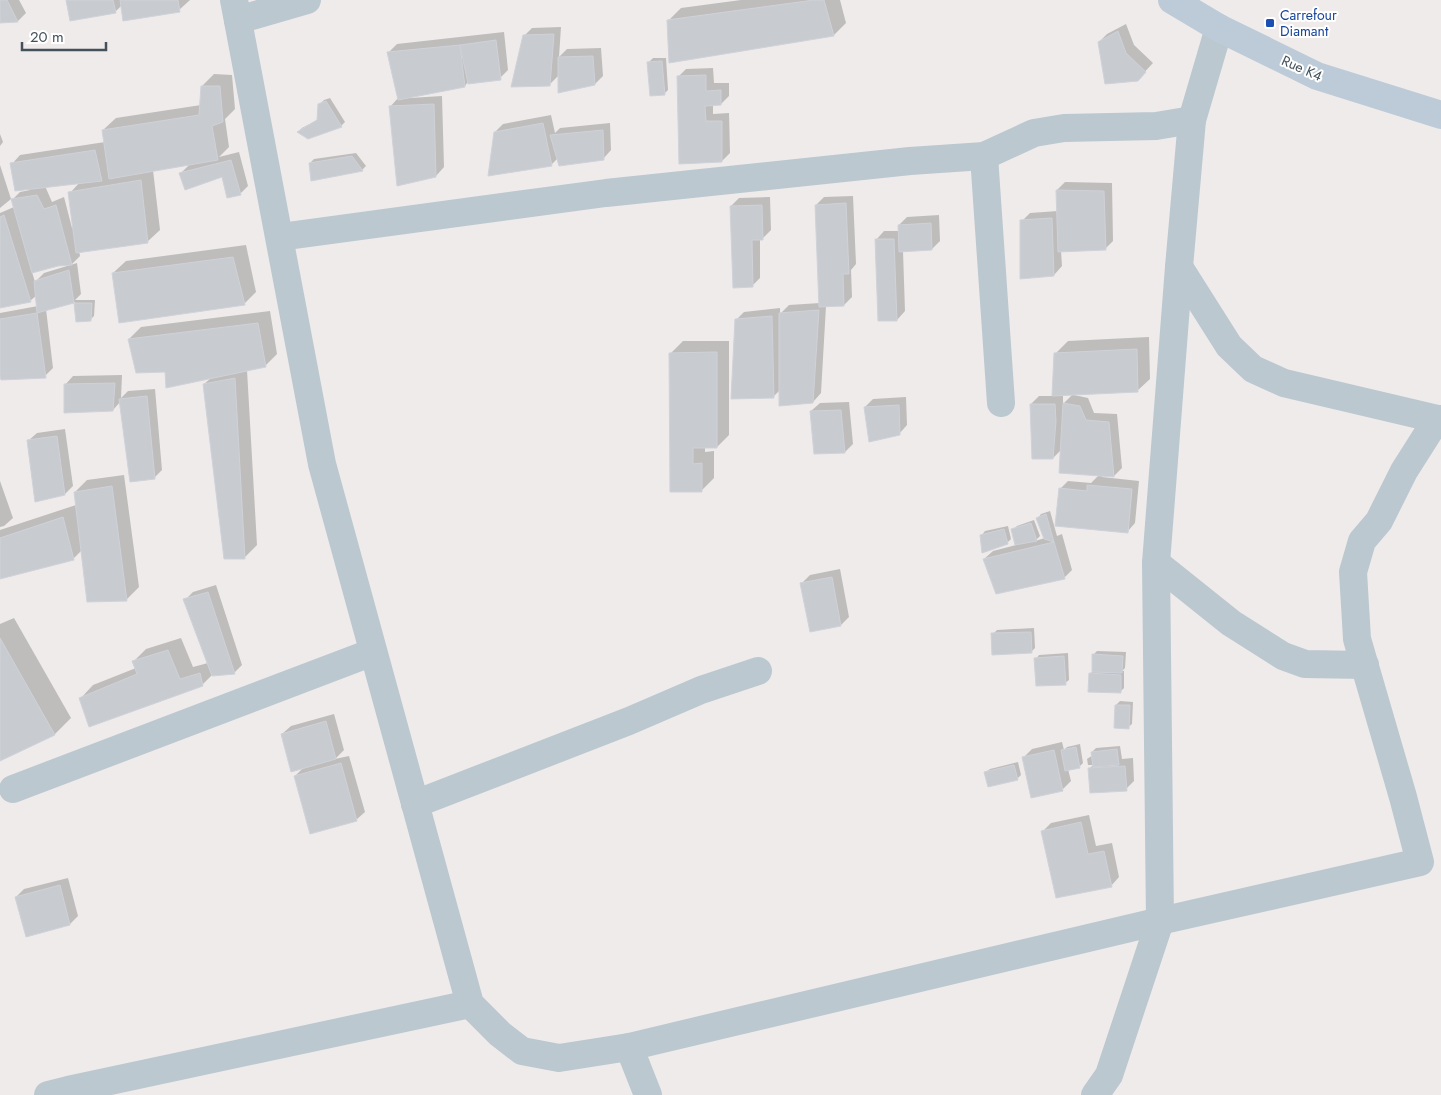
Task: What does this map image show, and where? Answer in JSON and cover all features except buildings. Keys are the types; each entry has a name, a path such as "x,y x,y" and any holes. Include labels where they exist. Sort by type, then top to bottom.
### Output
{"street":[{"path":"307,0 236,10 322,464 470,1004 500,1034 522,1050 559,1058 629,1047 1160,921 1431,861 1404,797 1357,638 1353,572 1362,541 1379,521 1404,471 1439,419 1284,383 1253,369 1229,346 1179,267"},
{"name":"Rue K4","path":"1172,0 1219,28 1317,76 1441,115"},
{"path":"1095,1095 1109,1075 1160,921 1156,563 1192,120 1219,28"},
{"path":"280,237 606,192 910,161 984,156 1034,133 1057,129 1156,126 1192,120"},
{"path":"984,156 1001,403"},
{"path":"1156,563 1232,623 1283,656 1305,664 1365,664"},
{"path":"13,789 373,652"},
{"path":"415,804 629,721 702,690 758,671"},
{"path":"48,1095 470,1004"},
{"path":"629,1047 648,1095"}],"place":[{"name":"Carrefour Diamant","path":"1270,23"}]}
